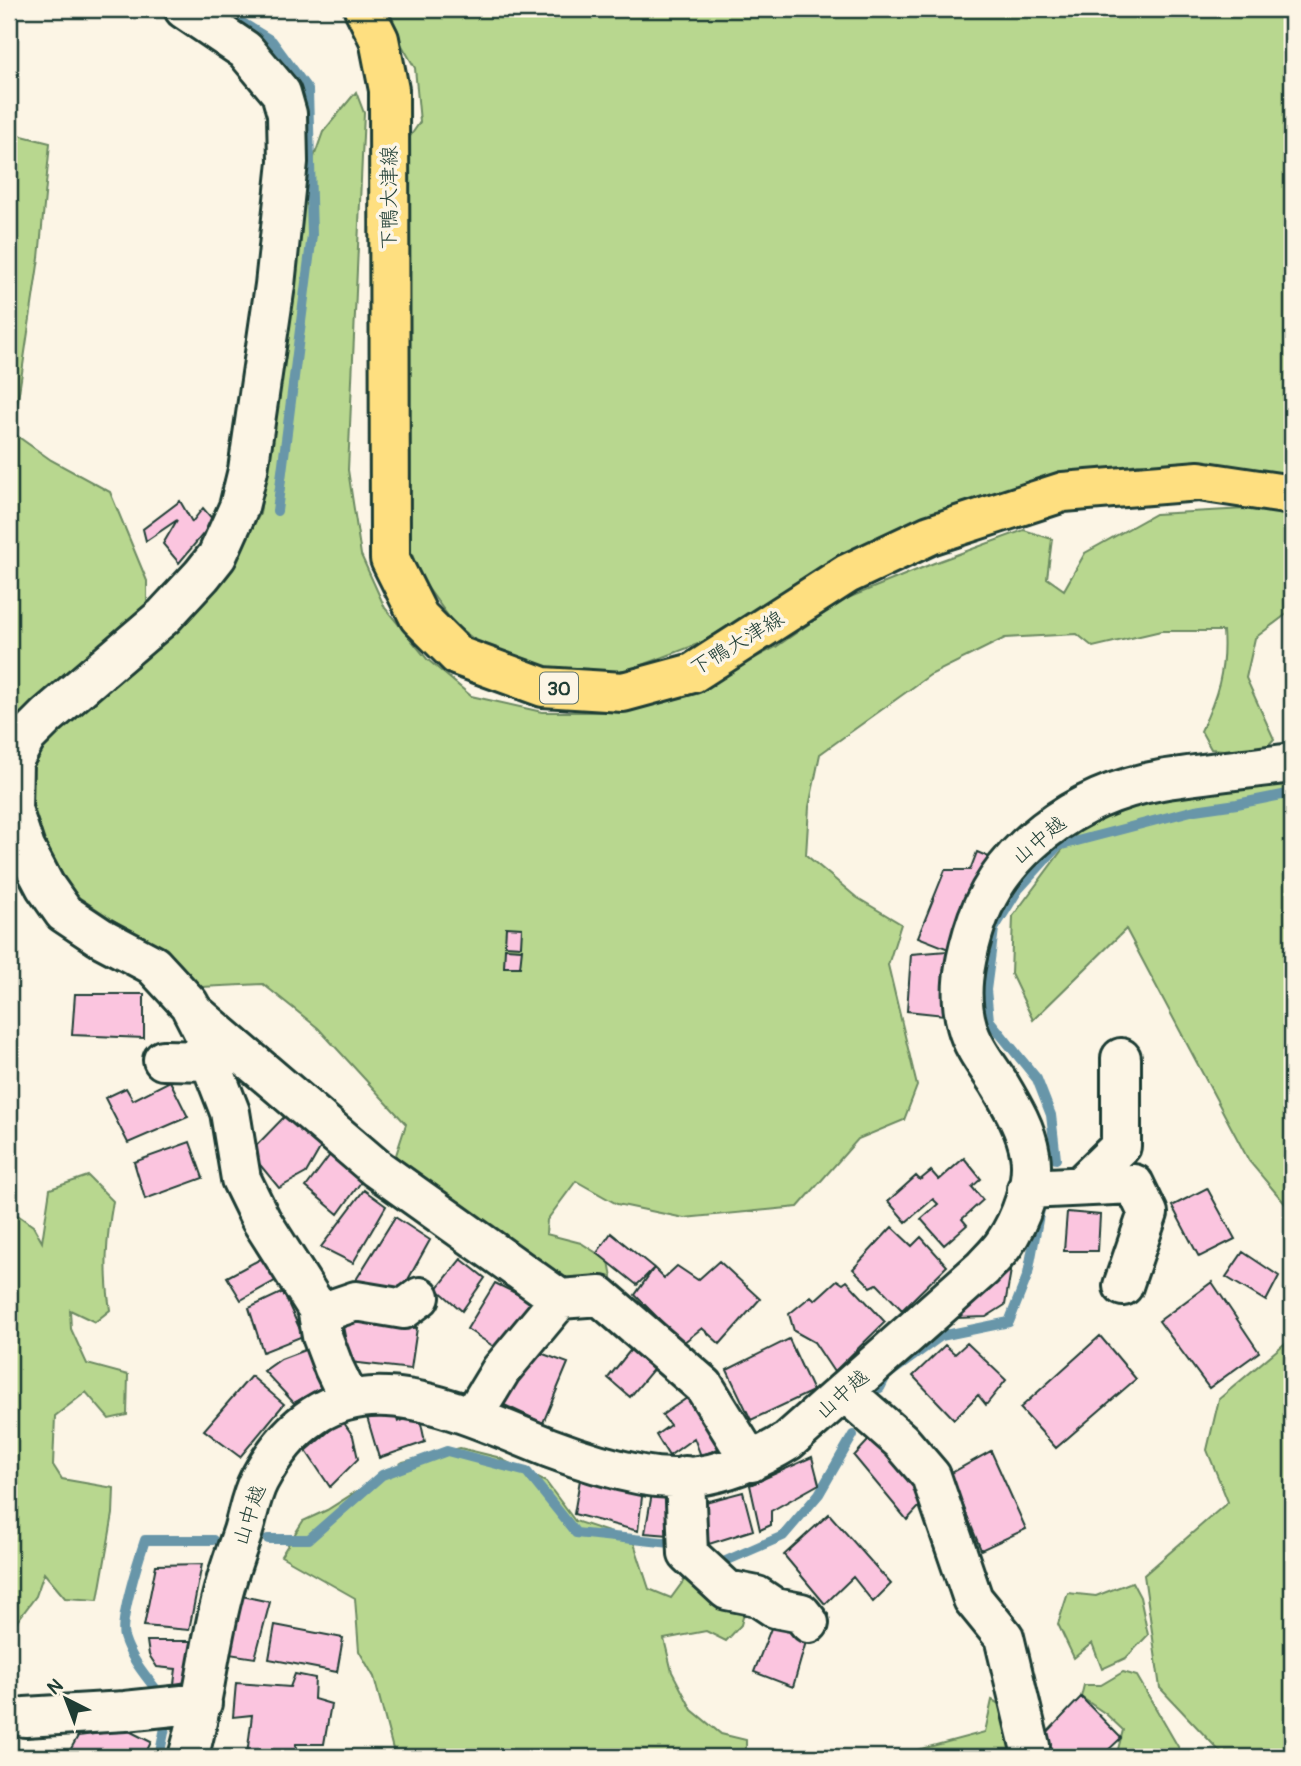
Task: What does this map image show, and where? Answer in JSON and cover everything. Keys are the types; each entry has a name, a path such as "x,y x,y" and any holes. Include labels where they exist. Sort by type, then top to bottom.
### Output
{"main road":[{"name":"下鴨大津線","path":"364,9 379,39 389,90 390,559 419,617 458,656 543,687 623,692 693,673 847,574 930,534 1063,492 1199,481 1292,495"}],"street":[{"path":"184,9 245,50 281,93 287,114 288,162 275,285 248,470 239,507 217,556 202,575 164,615 27,736 13,761 12,809 25,848 45,886 64,913 100,937 153,965 193,1011 204,1033 230,1112 241,1180 261,1220 317,1308 322,1336 349,1399"},
{"name":"山中越","path":"188,1757 202,1703 224,1587 257,1483 275,1454 294,1432 327,1408 349,1399 382,1396 432,1403 580,1458 643,1475 685,1476 728,1471 751,1462 788,1441 964,1285 997,1253 1015,1223 1030,1179 1031,1154 1014,1110 968,1030 961,1005 966,956 977,920 988,894 1003,870 1027,844 1062,818 1102,797 1158,780 1292,764"},
{"path":"193,1011 376,1168 561,1299 600,1296 704,1386 751,1462"},
{"path":"1080,1186 1121,1146 1121,1058"},
{"path":"163,1060 212,1061"},
{"path":"1027,1189 1134,1184 1148,1213 1123,1286"},
{"path":"318,1314 356,1301 404,1309 420,1297"},
{"path":"473,1416 500,1370 561,1299"},
{"path":"845,1392 901,1441 931,1476 973,1599 1004,1637 1030,1745"},
{"path":"685,1476 688,1554 727,1590 757,1596 775,1608 801,1613 809,1623"},
{"path":"25,1717 202,1703"}],"green space":[{"path":"381,9 1292,9 1292,481 1138,464 1063,475 882,536 698,644 632,669 552,679 500,659 454,624 422,580 396,513 398,154 420,122 415,68"},
{"path":"356,92 364,113 348,470 361,555 385,608 427,659 471,696 542,712 623,712 685,694 776,647 843,600 1024,530 1052,539 1047,578 1064,590 1085,553 1155,514 1264,508 1292,511 1292,610 1255,638 1246,678 1274,739 1261,753 1211,749 1201,731 1219,683 1223,631 1161,631 1093,647 1077,634 1005,638 930,675 820,754 809,807 806,855 856,897 901,924 888,965 917,1086 904,1120 858,1139 798,1207 684,1218 617,1204 576,1181 547,1220 546,1234 581,1243 609,1261 619,1315 386,1186 406,1124 318,1028 263,984 201,987 127,929 74,894 35,829 22,763 208,591 260,514 298,202 323,132"},
{"path":"9,96 13,102 14,134 50,143 39,258 13,433 51,460 110,492 147,581 147,608 9,723"},
{"path":"1292,782 1292,1212 1249,1161 1126,929 1033,1020 1011,974 1013,916 1062,850 1092,817 1177,790"},
{"path":"88,1176 113,1201 107,1256 110,1310 95,1322 70,1310 71,1329 87,1364 128,1375 127,1415 109,1419 86,1392 55,1416 53,1465 62,1479 114,1488 113,1514 98,1600 65,1598 44,1573 36,1596 9,1632 9,1209 33,1226 42,1242 50,1189"},
{"path":"1284,1344 1292,1352 1292,1757 1225,1757 1160,1688 1144,1575 1228,1502 1207,1450 1219,1399"},
{"path":"460,1448 497,1457 546,1482 575,1521 633,1540 649,1589 671,1598 685,1579 705,1576 747,1601 741,1625 726,1641 706,1631 664,1639 672,1672 692,1710 721,1734 746,1740 746,1757 395,1757 374,1677 359,1651 355,1598 281,1556 303,1521 327,1510 403,1462"},
{"path":"1132,1582 1140,1597 1148,1635 1126,1658 1102,1669 1092,1643 1074,1658 1058,1624 1068,1593 1096,1596"},
{"path":"1123,1672 1137,1676 1184,1757 1116,1757 1123,1730 1081,1697 1084,1685 1101,1685"},
{"path":"992,1700 1023,1717 1026,1757 891,1757 985,1732"}],"building":[{"path":"180,501 192,522 203,508 214,521 179,563 163,544 177,520 146,541 143,529"},
{"path":"977,852 989,857 951,950 918,937 945,870 970,870"},
{"path":"9,893 16,939 9,940"},
{"path":"506,927 522,928 521,946 505,945"},
{"path":"505,948 522,949 520,967 504,967"},
{"path":"947,951 944,1015 907,1011 911,954"},
{"path":"75,994 144,994 144,1038 72,1035"},
{"path":"170,1081 188,1117 128,1143 105,1098 126,1088 133,1100"},
{"path":"286,1115 322,1145 306,1173 279,1188 256,1160 252,1150"},
{"path":"190,1142 203,1178 145,1199 134,1162"},
{"path":"333,1151 348,1164 346,1169 361,1182 338,1214 306,1187"},
{"path":"964,1158 981,1179 972,1187 983,1200 962,1219 967,1225 944,1245 921,1219 938,1204 933,1199 906,1222 888,1201 916,1176 920,1180 931,1171 939,1180"},
{"path":"1207,1188 1235,1239 1199,1257 1172,1206"},
{"path":"364,1190 386,1206 353,1263 321,1247"},
{"path":"1067,1212 1100,1215 1098,1251 1064,1251"},
{"path":"395,1217 430,1240 400,1294 349,1291"},
{"path":"892,1227 912,1246 921,1237 947,1266 902,1310 877,1284 871,1287 853,1269"},
{"path":"611,1233 654,1268 637,1285 597,1253"},
{"path":"1243,1252 1279,1276 1266,1301 1226,1277"},
{"path":"270,1254 280,1278 241,1300 227,1277"},
{"path":"461,1259 485,1278 462,1311 437,1289"},
{"path":"719,1261 760,1299 720,1344 702,1328 683,1343 635,1295 654,1268 664,1278 677,1266 698,1280"},
{"path":"1011,1270 1005,1305 986,1317 957,1318"},
{"path":"837,1280 843,1284 847,1281 885,1322 834,1372 814,1342 794,1331 789,1314 811,1296 815,1300"},
{"path":"1212,1282 1259,1352 1209,1388 1159,1321"},
{"path":"495,1283 533,1302 499,1350 467,1329"},
{"path":"283,1292 303,1336 263,1352 249,1308"},
{"path":"388,1316 388,1326 417,1328 411,1369 350,1362 342,1321"},
{"path":"1100,1336 1136,1379 1056,1448 1020,1408"},
{"path":"789,1339 813,1391 751,1420 727,1370"},
{"path":"967,1343 1006,1380 986,1405 978,1395 954,1419 913,1376 945,1345 955,1354"},
{"path":"633,1347 656,1366 630,1397 608,1378"},
{"path":"310,1348 325,1386 294,1403 264,1371 281,1359"},
{"path":"535,1351 568,1363 543,1423 498,1402"},
{"path":"251,1376 284,1404 240,1457 204,1430"},
{"path":"690,1396 725,1446 701,1456 694,1438 669,1456 656,1435 670,1425 662,1415"},
{"path":"395,1413 398,1422 419,1414 425,1442 379,1458 367,1417"},
{"path":"342,1420 353,1436 358,1459 330,1487 306,1451"},
{"path":"878,1430 931,1494 907,1520 854,1456"},
{"path":"991,1451 1026,1529 981,1550 950,1474"},
{"path":"812,1457 819,1484 771,1511 771,1525 760,1530 750,1485"},
{"path":"581,1474 643,1488 638,1531 574,1514"},
{"path":"681,1492 682,1536 645,1533 652,1493"},
{"path":"743,1492 753,1530 709,1544 698,1504"},
{"path":"829,1514 891,1584 873,1602 853,1577 825,1604 784,1555"},
{"path":"202,1564 189,1630 144,1626 156,1565"},
{"path":"242,1596 270,1602 255,1658 229,1654"},
{"path":"775,1618 809,1631 793,1687 754,1672"},
{"path":"275,1625 343,1638 337,1672 269,1659"},
{"path":"147,1641 195,1641 187,1682 174,1684 176,1669 157,1667 149,1655"},
{"path":"295,1674 315,1678 314,1699 331,1704 324,1744 296,1744 295,1757 247,1755 252,1715 233,1717 236,1683 290,1687"},
{"path":"1081,1697 1121,1738 1105,1753 1111,1757 1061,1757 1041,1739"},
{"path":"127,1730 151,1742 144,1757 67,1756 78,1736"}],"waterway":[{"path":"145,9 176,9"},
{"path":"220,9 272,41 308,90 312,235 277,511"},
{"path":"1056,1159 1051,1115 1037,1079 989,1020 986,990 994,929 1018,890 1058,846 1195,810 1292,793"},
{"path":"880,1388 886,1376 941,1336 1009,1322 1028,1274 1040,1209"},
{"path":"715,1559 721,1563 783,1536 819,1494 853,1435"},
{"path":"268,1539 309,1539 382,1475 447,1451 527,1472 576,1533 671,1543"},
{"path":"162,1697 135,1661 124,1637 124,1618 142,1549 145,1540 213,1540"},
{"path":"159,1757 168,1713"}]}
